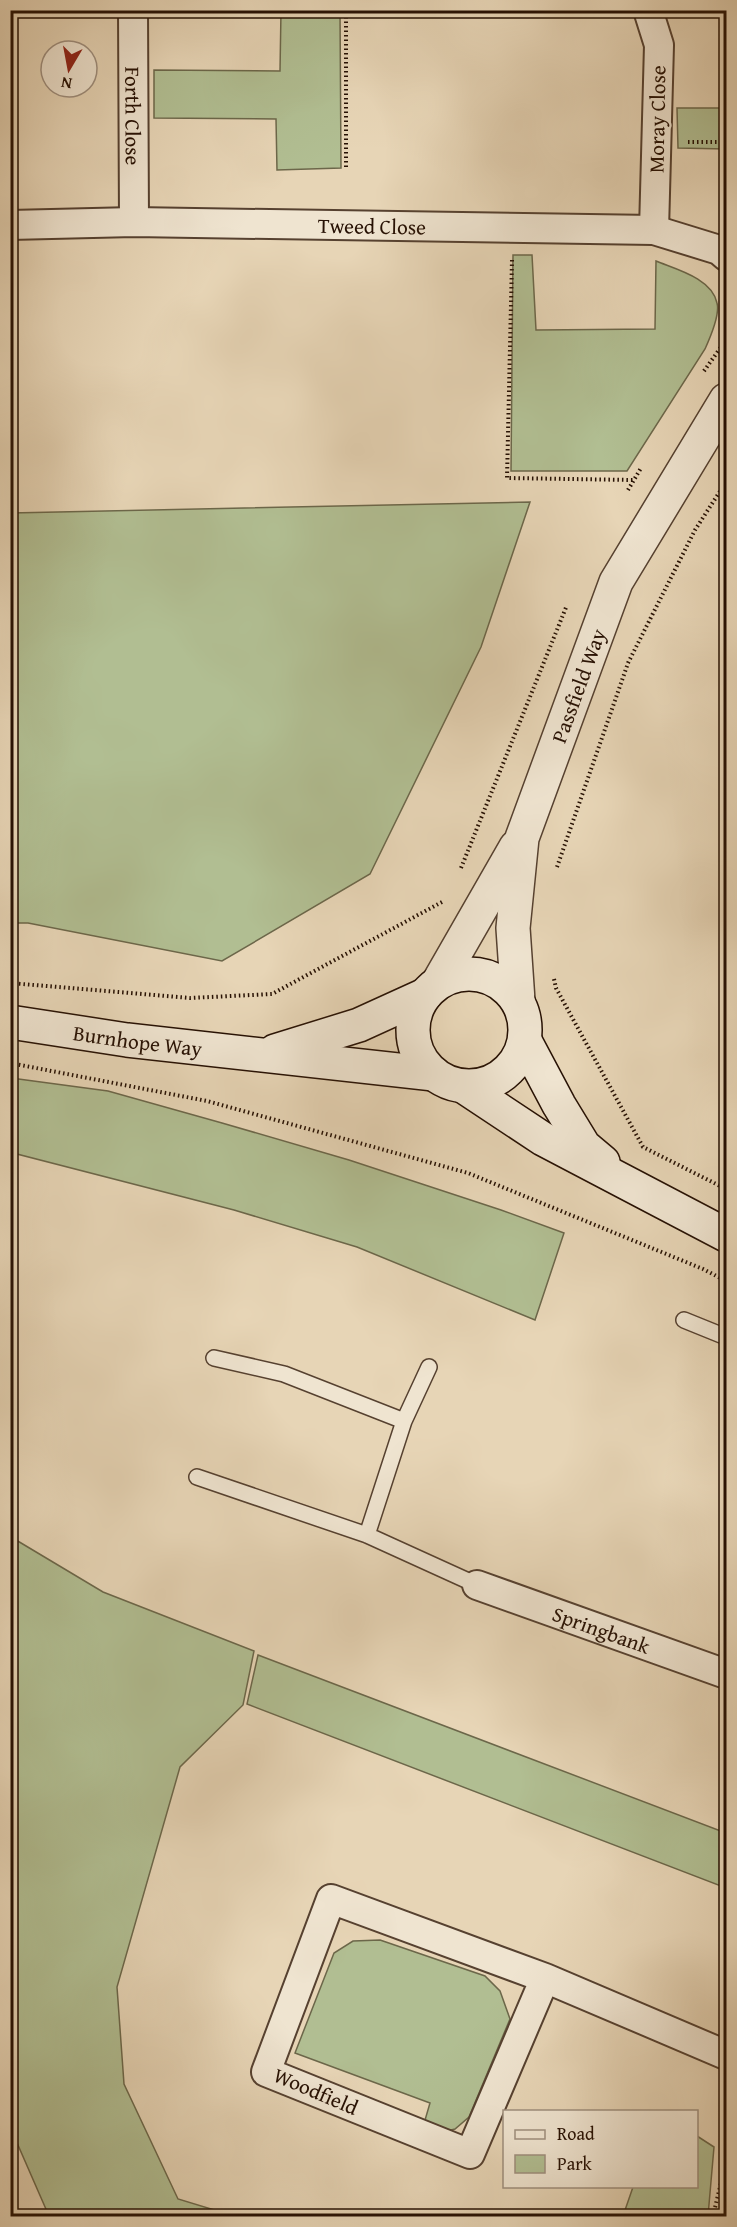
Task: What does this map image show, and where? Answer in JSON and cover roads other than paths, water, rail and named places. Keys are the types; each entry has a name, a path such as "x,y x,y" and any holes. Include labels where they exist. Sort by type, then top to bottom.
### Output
{"main road":[{"name":"Passfield Way","path":"518,1001 513,928 522,838 616,582 726,400"},
{"path":"522,838 416,1011 412,1028 415,1046 422,1061 434,1074 449,1083 466,1088 543,1139 726,1235"},
{"path":"431,989 455,975 473,974 491,978 506,987 518,1001 526,1024 525,1041 511,1070 491,1083 466,1088"},
{"name":"Burnhope Way","path":"264,1054 358,1025 431,989"},
{"name":"Burnhope Way","path":"10,1022 127,1040 434,1074"},
{"path":"525,1041 584,1146 624,1181"}],"street":[{"name":"Forth Close","path":"133,10 134,222"},
{"name":"Moray Close","path":"648,10 658,45 654,230"},
{"name":"Tweed Close","path":"10,225 134,222 654,230 718,250 726,256"},
{"name":"Springbank","path":"477,1585 726,1674"},
{"name":"Woodfield","path":"545,1978 470,2154 266,2072 331,1899 545,1978 726,2055"}],"lane":[{"path":"684,1320 726,1337"},
{"path":"214,1358 284,1374 404,1421"},
{"path":"367,1535 404,1421 429,1367"},
{"path":"197,1477 367,1535 477,1585"}]}
